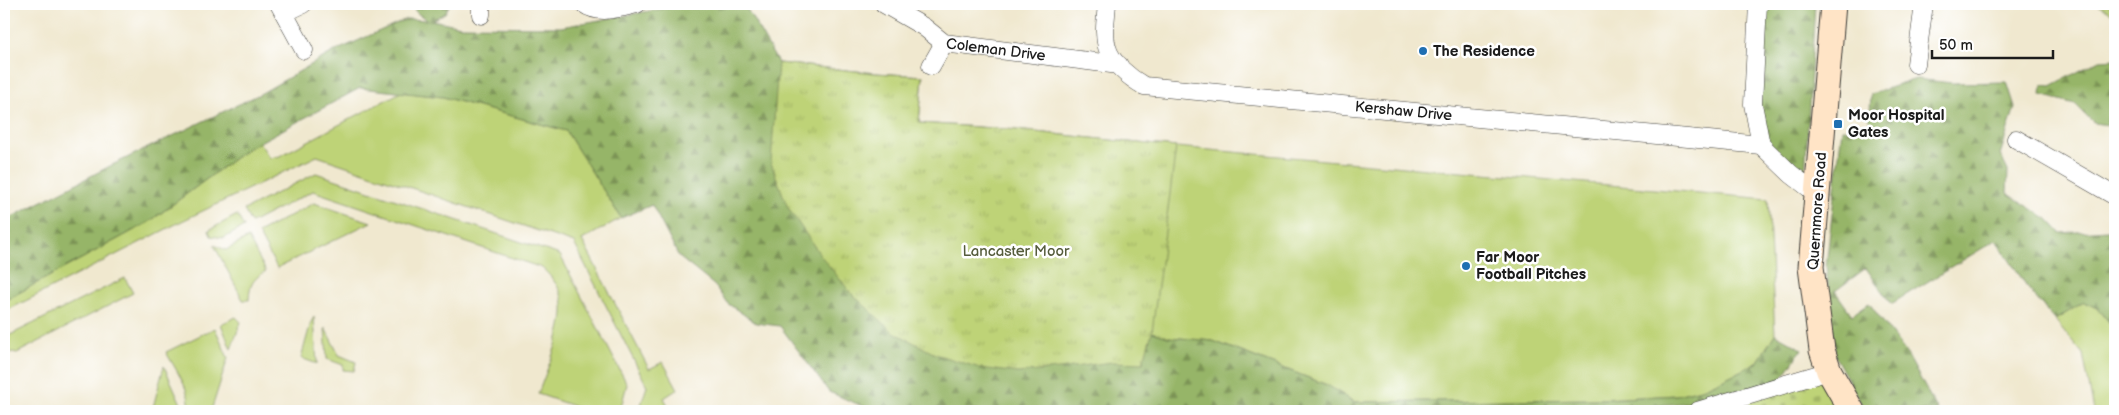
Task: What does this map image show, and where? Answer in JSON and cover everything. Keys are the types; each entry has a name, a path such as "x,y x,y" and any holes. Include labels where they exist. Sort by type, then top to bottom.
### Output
{"street":[{"path":"303,4 282,8 304,50"},
{"path":"584,4 598,10 616,9 637,4"},
{"name":"Coleman Drive","path":"884,4 924,28 944,43 1119,65"},
{"name":"Kershaw Drive","path":"1107,4 1105,26 1107,48 1130,78 1144,86 1761,145"},
{"path":"1758,4 1753,104 1761,145 1790,174 1817,194"},
{"name":"Quernmore Road","path":"1833,4 1812,268 1822,350 1829,371 1852,411"},
{"path":"1916,64 1924,4"},
{"path":"932,66 944,43"},
{"path":"2016,139 2115,196"},
{"path":"1697,411 1829,371"}],"green space":[{"path":"410,4 450,4 445,13 432,20 461,26 561,27 688,4 716,4 747,9 778,63 923,76 919,123 1007,129 1085,311 1168,337 1213,341 1327,385 1354,402 1604,399 1677,395 1705,388 1757,363 1775,334 1802,349 1780,381 1685,403 1600,411 874,411 829,392 780,326 756,323 727,303 715,286 679,257 652,205 621,218 566,131 443,97 360,88 247,149 149,222 4,301 4,221 110,166 260,94 333,52 406,19 427,20 417,13"},
{"path":"1764,4 1815,4 1805,175 1767,142 1759,103"},
{"path":"2095,4 2115,4 2115,15"},
{"path":"2115,59 2115,126 2094,123 2075,104 2041,95 2042,85 2051,86 2100,60"},
{"name":"Lancaster Moor","path":"778,63 923,76 919,123 1007,129 1176,147 1152,332 1143,363 1112,362 1018,373 980,368 935,354 892,331 851,293 821,256 788,208 771,163"},
{"path":"1916,79 1952,83 2007,82 2015,107 2000,155 2008,171 2007,193 2048,219 2061,233 2108,230 2115,234 2115,330 2099,309 2084,302 2055,320 2030,291 1996,240 1891,304 1866,268 1835,291 1852,315 1869,303 1907,354 1938,411 1865,411 1836,358 1826,266 1842,129 1869,131 1871,94"},
{"path":"401,92 443,97 566,131 621,218 582,240 649,369 663,362 678,389 664,398 671,411 639,411 647,386 574,243 317,156 182,221 4,312 4,301 149,222 259,142 270,158 280,156"},
{"name":"Far Moor Football Pitches","path":"1007,129 1176,147 1768,199 1775,334 1757,363 1705,388 1677,395 1604,399 1354,402 1327,385 1213,341 1168,337 1085,311"},
{"path":"316,173 560,255 627,384 620,411 588,411 538,394 555,349 563,314 563,304 559,288 542,268 313,191 251,223 244,210"},
{"path":"314,203 371,222 277,268 258,233"},
{"path":"237,215 244,227 224,238 211,236 209,230"},
{"path":"248,238 266,271 253,283 249,300 243,300 214,245 226,250"},
{"path":"125,278 133,293 17,353 12,352 4,357 4,338"},
{"path":"2084,302 2099,309 2115,330 2115,411 2094,411 2083,354 2055,320"},
{"path":"236,317 241,322 231,349 221,324"},
{"path":"314,317 317,364 301,358"},
{"path":"215,328 228,358 211,411 189,411 188,396 185,388 166,352"},
{"path":"325,328 339,355 356,362 354,371 343,370 343,365 327,359"},
{"path":"164,366 181,404 179,409 175,411 152,411"},
{"path":"1829,371 1852,411 1697,411"}],"place":[{"name":"The Residence","path":"1423,51"},
{"name":"Moor Hospital Gates","path":"1838,124"},
{"name":"Far Moor Football Pitches","path":"1466,266"}]}
